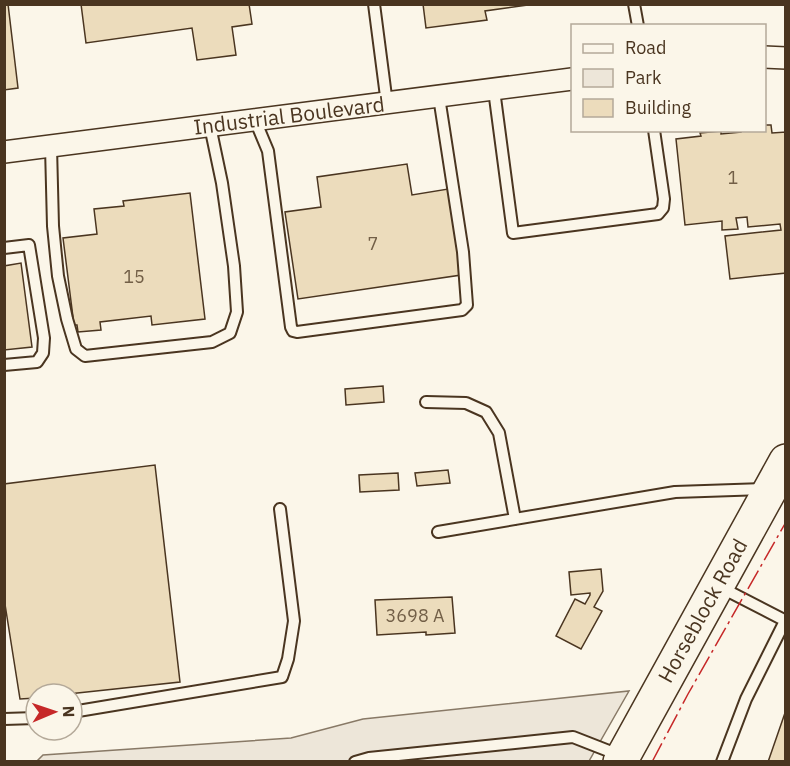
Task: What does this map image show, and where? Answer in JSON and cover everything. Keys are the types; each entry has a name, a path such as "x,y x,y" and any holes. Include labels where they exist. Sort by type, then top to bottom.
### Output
{"main road":[{"name":"Horseblock Road","path":"624,760 786,461"}],"street":[{"path":"766,57 786,58"},
{"name":"Industrial Boulevard","path":"4,152 571,80"}],"lane":[{"path":"374,4 387,104"},
{"path":"634,4 638,24"},
{"path":"494,90 513,233 658,214 663,208 664,199 654,132"},
{"path":"255,120 268,152 293,331 462,310 467,305 464,263 439,97"},
{"path":"51,147 53,226 58,276 76,349 85,356 212,342 230,333 237,312 234,266 222,183 210,126"},
{"path":"4,248 29,245 44,338 43,353 37,362 4,365"},
{"path":"426,402 466,403 486,412 499,433 515,519"},
{"path":"438,532 675,492 770,489"},
{"path":"84,710 282,677 288,658 294,621 280,509"},
{"path":"717,586 785,621 746,699 722,762"},
{"path":"4,719 24,718"},
{"path":"355,762 573,737 624,760"}],"green space":[{"path":"629,691 589,761 36,762 43,755 291,738 363,719"}],"building":[{"path":"4,4 8,4 18,88 4,90"},
{"path":"81,4 249,4 252,24 232,27 236,55 197,60 192,28 86,43"},
{"path":"423,4 535,4 485,11 487,20 426,28"},
{"path":"766,125 771,125 772,133 786,132 786,273 730,279 725,236 781,230 780,224 748,227 747,217 736,218 738,229 722,230 722,221 685,225 676,139 701,136 700,133 721,132 721,134 766,132"},
{"path":"407,164 412,195 448,189 461,275 298,299 285,212 321,207 317,177"},
{"path":"190,193 205,319 152,325 151,316 100,322 101,330 78,332 77,325 74,325 63,238 97,234 94,209 124,206 123,201"},
{"path":"21,263 32,347 4,350 4,266"},
{"path":"383,386 384,402 346,405 345,389"},
{"path":"155,465 180,682 84,692 84,682 24,682 24,699 20,699 4,598 4,484"},
{"path":"448,470 450,483 417,486 415,473"},
{"path":"398,473 399,490 360,492 359,475"},
{"path":"601,569 603,591 594,607 602,611 581,649 556,636 575,599 585,604 590,595 590,593 571,595 569,572"},
{"path":"452,597 455,633 377,635 375,600"},
{"path":"786,710 786,762 768,762"}],"power":[{"path":"652,762 786,522"}]}
